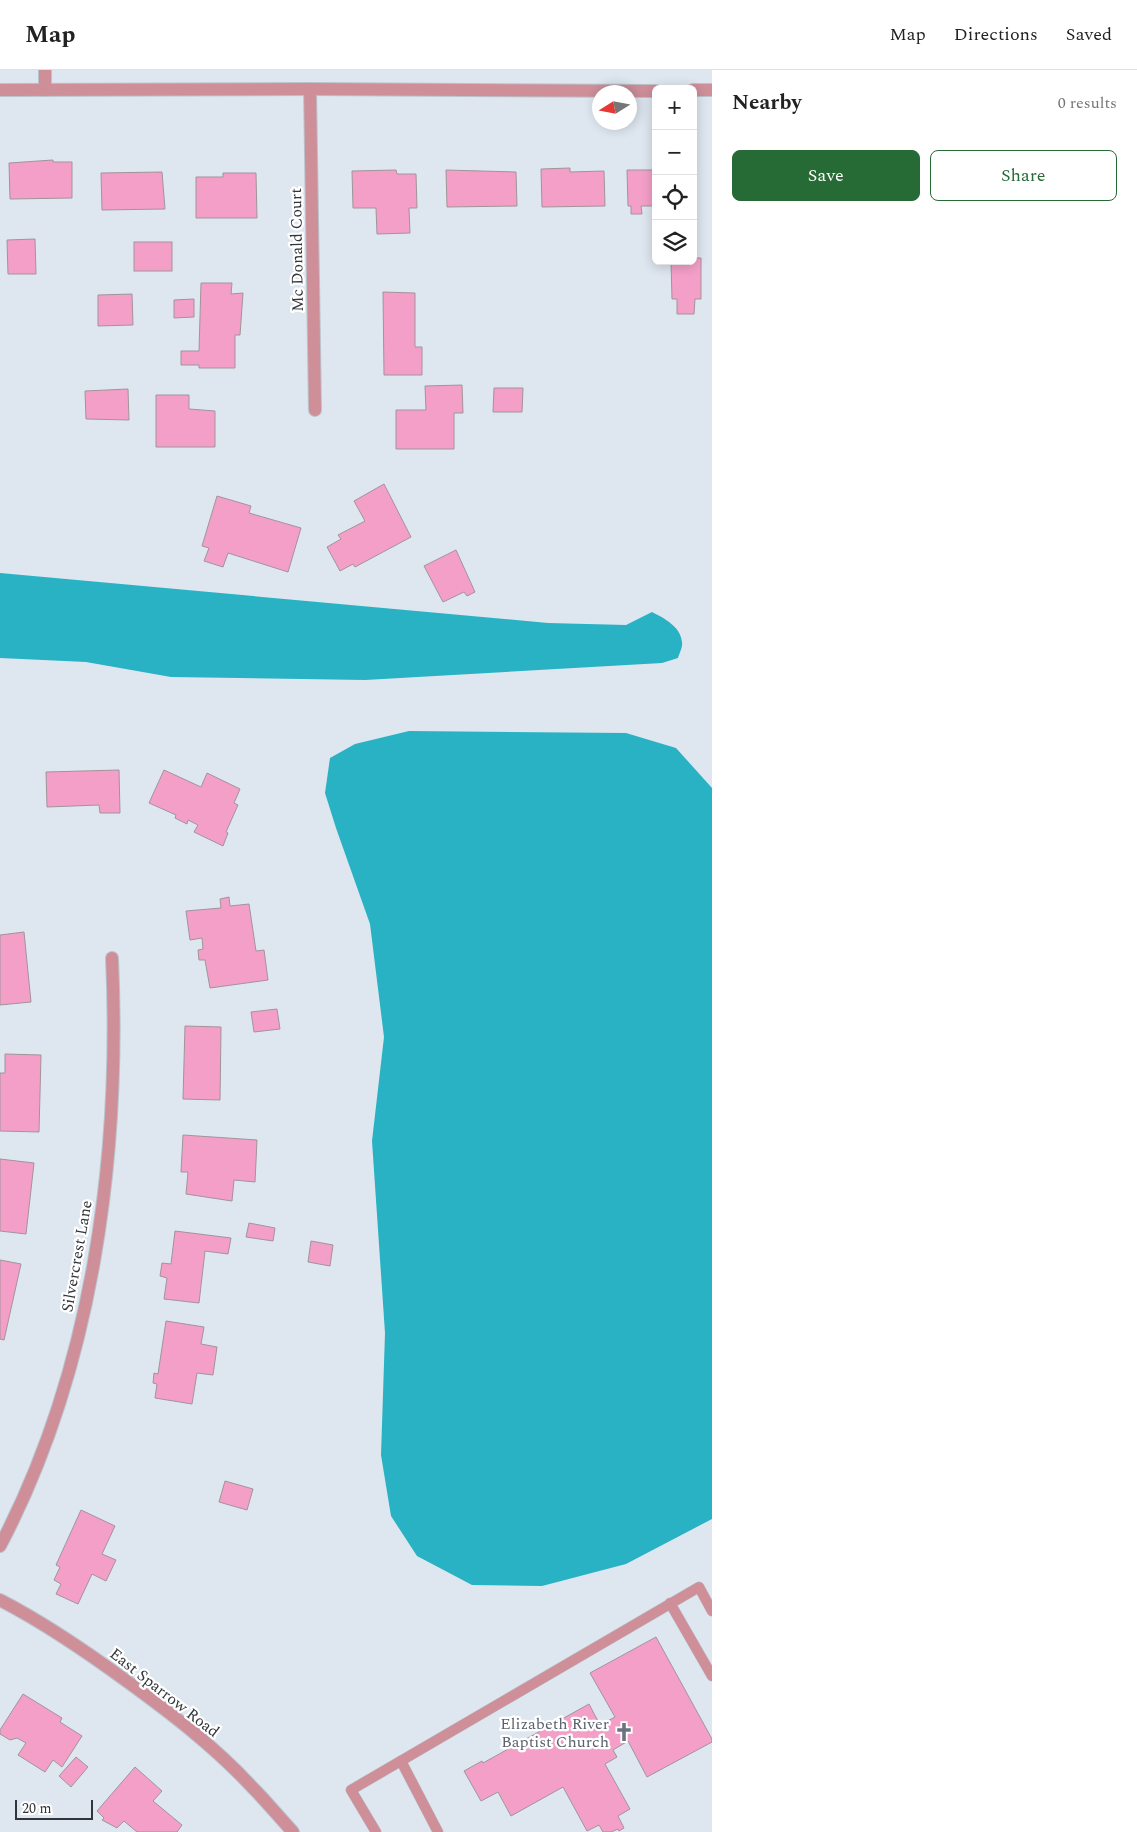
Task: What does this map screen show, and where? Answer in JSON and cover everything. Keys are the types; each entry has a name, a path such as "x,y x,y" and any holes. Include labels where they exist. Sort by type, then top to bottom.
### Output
{"street":[{"path":"45,70 45,90"},
{"name":"Mc Donald Court","path":"310,89 315,410"},
{"path":"0,90 652,91"},
{"path":"697,90 712,90"},
{"name":"Silvercrest Lane","path":"0,1546 37,1465 58,1407 77,1340 95,1254 107,1168 113,1098 114,1011 112,958"},
{"name":"East Sparrow Road","path":"0,1600 27,1614 94,1657 170,1712 251,1786 293,1832"}],"lane":[{"path":"376,1832 351,1790 699,1587 712,1611"},
{"path":"670,1603 712,1676"},
{"path":"400,1761 438,1832"}],"water":[{"path":"0,573 548,623 626,625 652,612 675,627 681,637 682,646 678,658 662,663 365,680 171,677 86,662 0,658"},
{"path":"409,731 626,733 676,748 712,788 712,1519 626,1564 542,1586 472,1585 417,1556 391,1516 381,1455 385,1333 372,1141 384,1037 370,924 325,793 330,758 355,744"}],"building":[{"path":"53,160 53,162 72,162 72,198 10,199 9,163"},
{"path":"570,168 570,172 604,171 605,206 542,207 541,169"},
{"path":"396,170 397,174 416,174 417,208 409,208 410,233 377,234 376,208 353,208 352,171"},
{"path":"446,170 516,172 517,206 447,207"},
{"path":"627,170 652,170 652,206 641,206 642,214 631,214 631,206 628,206"},
{"path":"162,172 165,209 102,210 101,173"},
{"path":"223,173 256,173 257,218 196,218 196,177 223,177"},
{"path":"35,239 36,274 8,274 7,240"},
{"path":"134,242 172,242 172,271 134,271"},
{"path":"697,258 701,258 701,299 695,299 694,314 677,314 677,299 672,299 671,265 697,265"},
{"path":"201,283 232,283 231,294 243,293 240,335 235,335 235,368 199,368 199,365 181,365 181,351 199,351"},
{"path":"383,292 415,293 415,347 422,347 422,375 384,375"},
{"path":"132,294 133,325 98,326 98,295"},
{"path":"194,299 194,317 174,318 174,300"},
{"path":"462,385 463,413 454,413 454,449 396,449 396,410 426,410 425,386"},
{"path":"494,388 523,388 522,412 493,412"},
{"path":"128,389 129,420 86,419 85,391"},
{"path":"156,395 189,395 189,409 215,411 215,447 156,447"},
{"path":"384,484 411,537 355,567 353,564 340,571 327,547 341,539 338,535 365,521 354,501"},
{"path":"217,496 251,506 249,513 301,528 288,572 228,553 223,567 204,561 209,548 202,546"},
{"path":"456,550 475,592 467,596 464,592 443,602 424,566"},
{"path":"119,770 120,813 100,813 99,805 47,807 46,772"},
{"path":"164,770 201,787 207,773 240,789 234,803 238,805 226,832 228,833 223,846 194,832 198,825 188,820 187,824 175,818 176,815 149,803"},
{"path":"229,897 230,906 249,904 256,951 264,950 268,980 210,988 205,960 199,960 198,950 203,949 202,938 190,940 186,911 221,908 220,899"},
{"path":"24,932 31,1002 0,1005 0,935"},
{"path":"277,1009 280,1029 254,1032 251,1012"},
{"path":"185,1026 221,1027 220,1100 183,1099"},
{"path":"5,1054 41,1055 39,1132 0,1131 0,1073 5,1073"},
{"path":"183,1135 257,1140 255,1182 234,1180 232,1201 186,1194 188,1172 181,1172"},
{"path":"0,1159 34,1163 26,1234 0,1231"},
{"path":"249,1223 275,1228 273,1241 246,1237"},
{"path":"175,1231 231,1238 228,1254 205,1251 199,1303 164,1299 167,1278 160,1276 162,1263 171,1264"},
{"path":"311,1241 333,1245 330,1266 308,1262"},
{"path":"0,1260 21,1264 4,1340 0,1339"},
{"path":"166,1321 204,1327 201,1344 217,1347 213,1375 197,1373 192,1404 155,1398 157,1384 153,1383 154,1373 158,1374"},
{"path":"225,1481 253,1489 247,1510 219,1502"},
{"path":"81,1510 115,1526 102,1554 116,1560 106,1581 92,1574 78,1604 56,1594 61,1584 54,1580 60,1567 56,1565"},
{"name":"Elizabeth River Baptist Church","path":"656,1637 712,1742 647,1777 628,1741 613,1750 617,1757 605,1764 630,1809 618,1816 624,1828 619,1831 618,1829 611,1832 603,1832 599,1825 587,1831 563,1787 511,1816 498,1792 481,1801 464,1771 482,1761 483,1763 589,1704 600,1725 615,1717 590,1673"},
{"path":"23,1694 62,1718 60,1722 82,1736 62,1767 53,1760 45,1772 18,1755 26,1743 17,1738 10,1740 0,1734 0,1730"},
{"path":"76,1757 88,1767 71,1787 59,1776"},
{"path":"135,1767 162,1791 153,1801 182,1825 177,1832 137,1832 124,1821 117,1828 102,1820 104,1818 97,1811"}],"place":[{"name":"Elizabeth River Baptist Church","path":"624,1732"}]}
